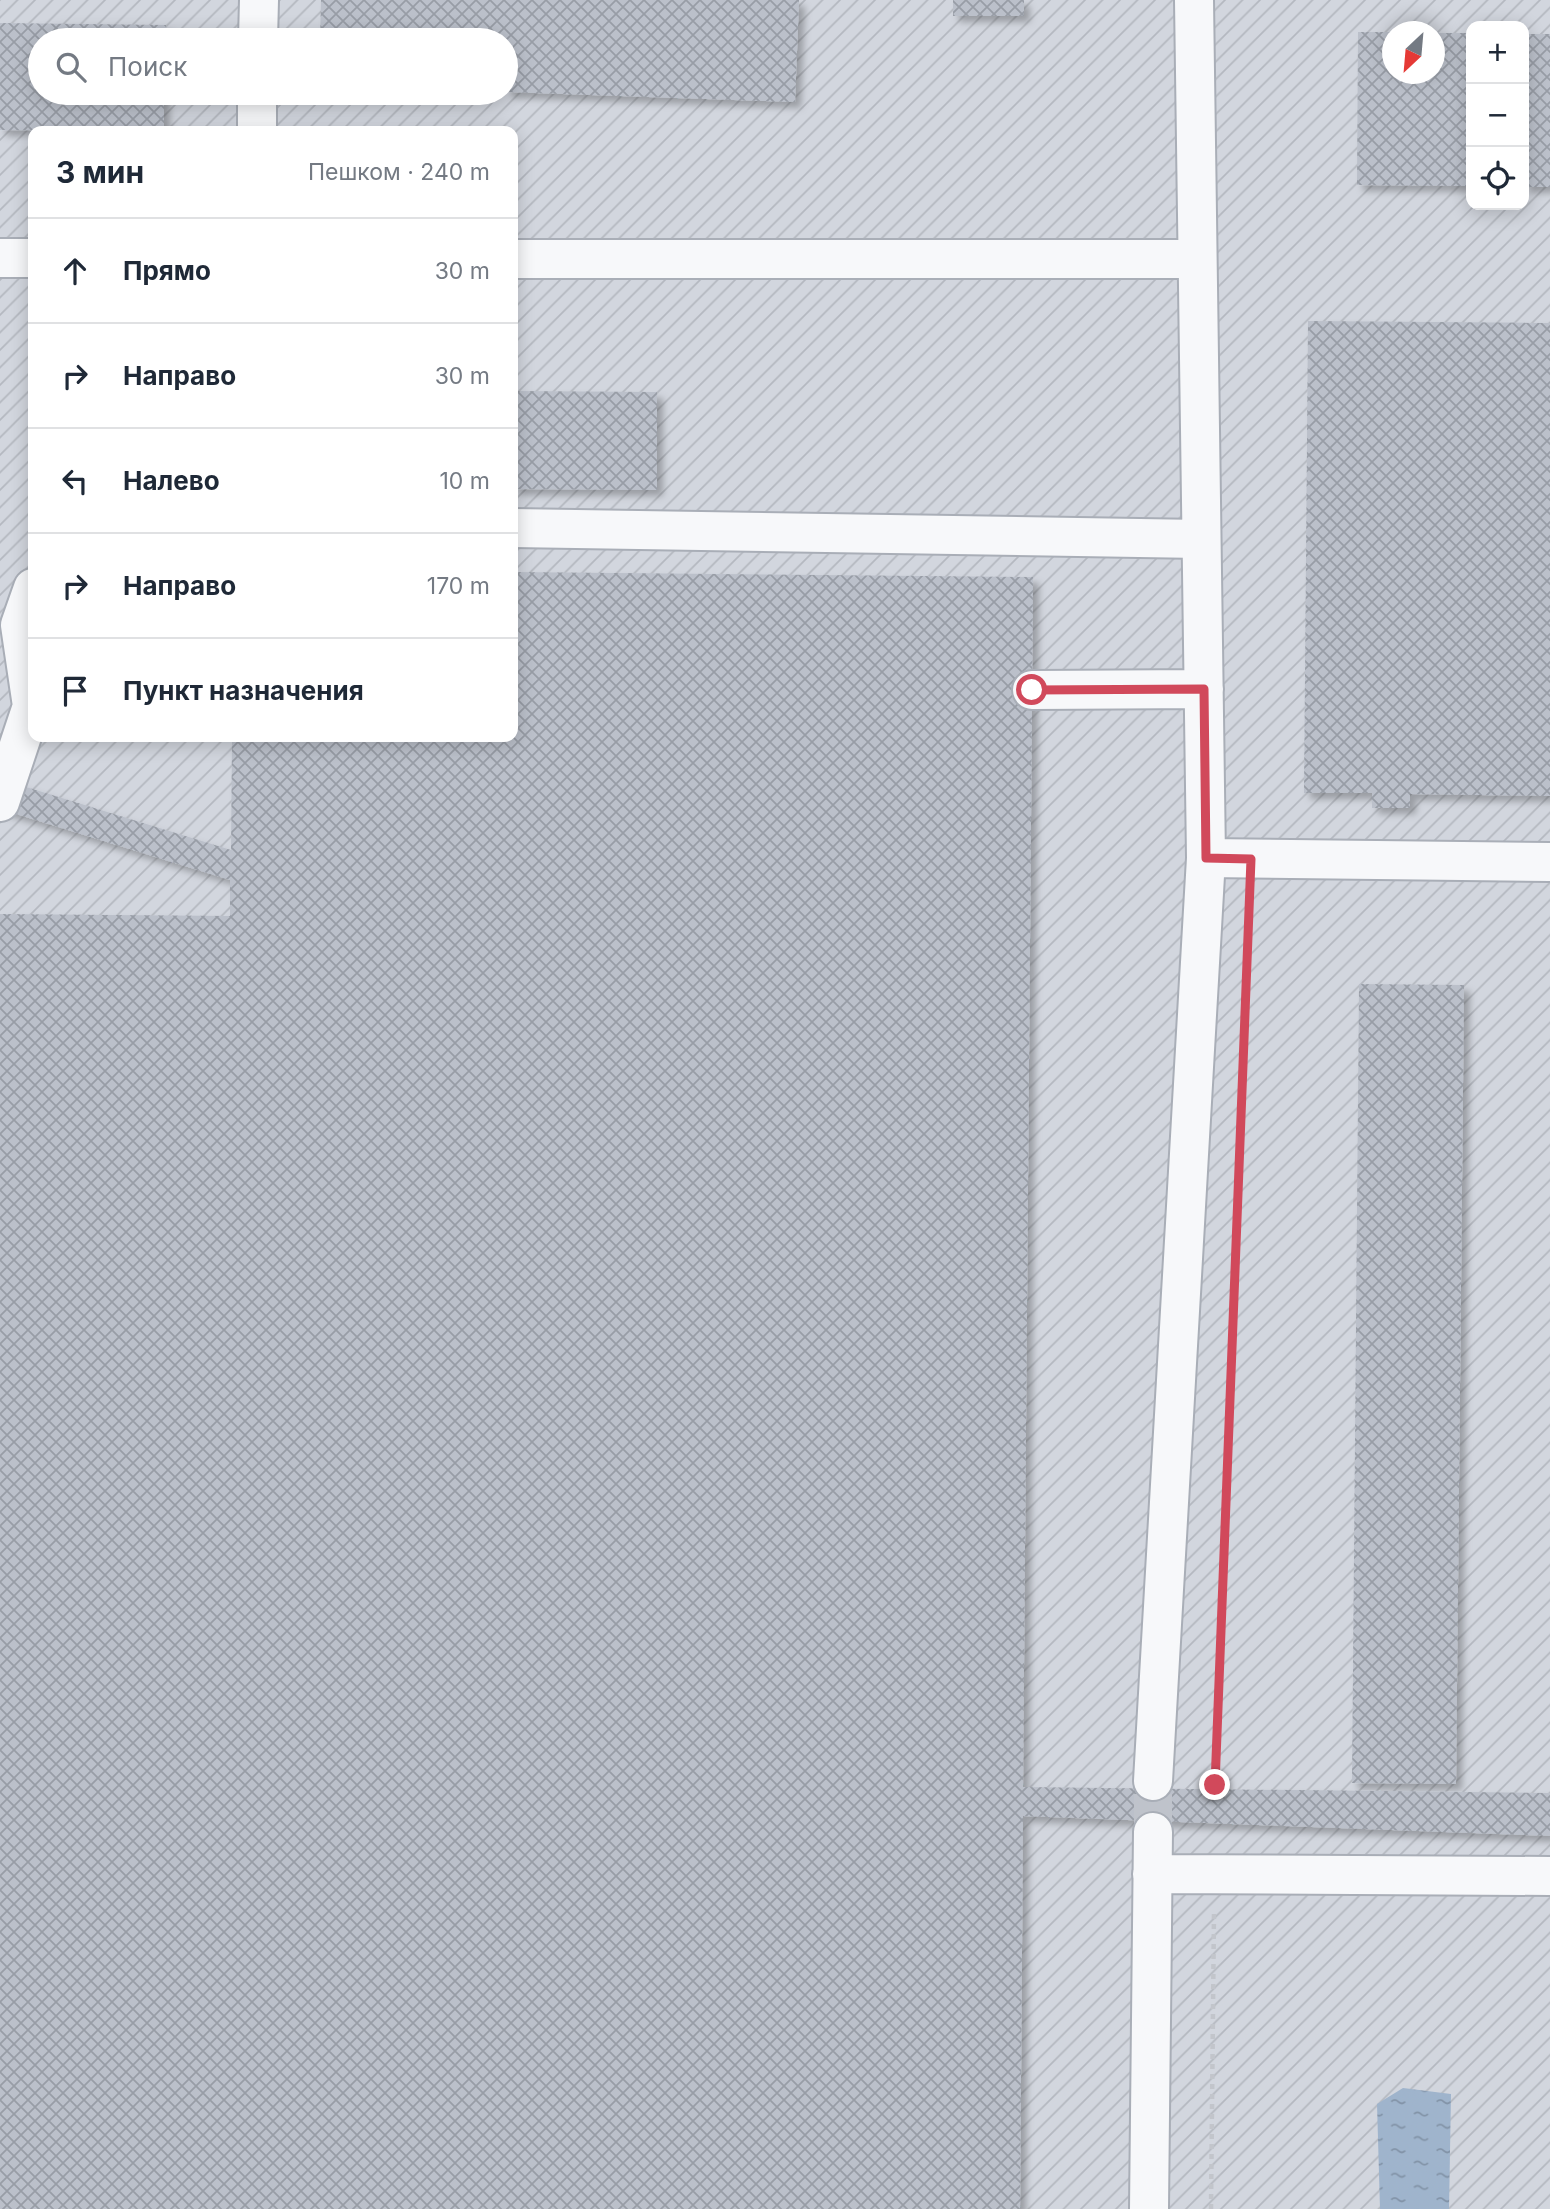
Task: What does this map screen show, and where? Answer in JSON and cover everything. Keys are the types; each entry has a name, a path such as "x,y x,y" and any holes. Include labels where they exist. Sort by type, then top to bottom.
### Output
{"lane":[{"path":"258,28 259,0"},
{"path":"1153,1781 1206,858 1194,0"},
{"path":"257,105 257,126"},
{"path":"0,258 28,258"},
{"path":"518,259 1198,258"},
{"path":"518,528 1202,539"},
{"path":"28,602 20,625 28,679"},
{"path":"1032,690 1204,689"},
{"path":"0,802 28,725"},
{"path":"1206,858 1550,862"},
{"path":"1149,2209 1153,1832"},
{"path":"1152,1874 1550,1876"}],"path":[{"path":"1215,1785 1251,859"},
{"path":"1211,2209 1214,1875"}],"shaded area":[{"path":"0,0 1550,0 1550,2209 0,2209"}],"water":[{"path":"1403,2088 1451,2094 1449,2209 1380,2209 1377,2104"}],"building":[{"path":"321,0 799,0 795,102 518,92 518,28 320,28"},
{"path":"953,0 1024,0 1024,16 953,16"},
{"path":"0,23 166,25 166,28 28,28 28,105 164,105 164,126 28,126 28,130 0,130"},
{"path":"1358,32 1382,32 1382,84 1445,84 1445,33 1466,33 1466,186 1357,185"},
{"path":"1529,34 1550,34 1550,187 1529,187"},
{"path":"1308,321 1550,323 1550,796 1410,794 1410,808 1372,808 1372,793 1304,793"},
{"path":"518,391 657,392 657,490 518,489"},
{"path":"518,572 1033,577 1023,1787 1550,1793 1550,1836 1023,1816 1020,2209 0,2209 0,914 230,916 230,880 0,809 0,779 231,850 232,742 518,742"},
{"path":"1359,984 1464,985 1456,1784 1352,1783"}],"tunnel":[{"path":"1153,1781 1153,1832"}],"route":[{"path":"1032,690 1204,689 1206,858 1251,859 1215,1785"}]}
